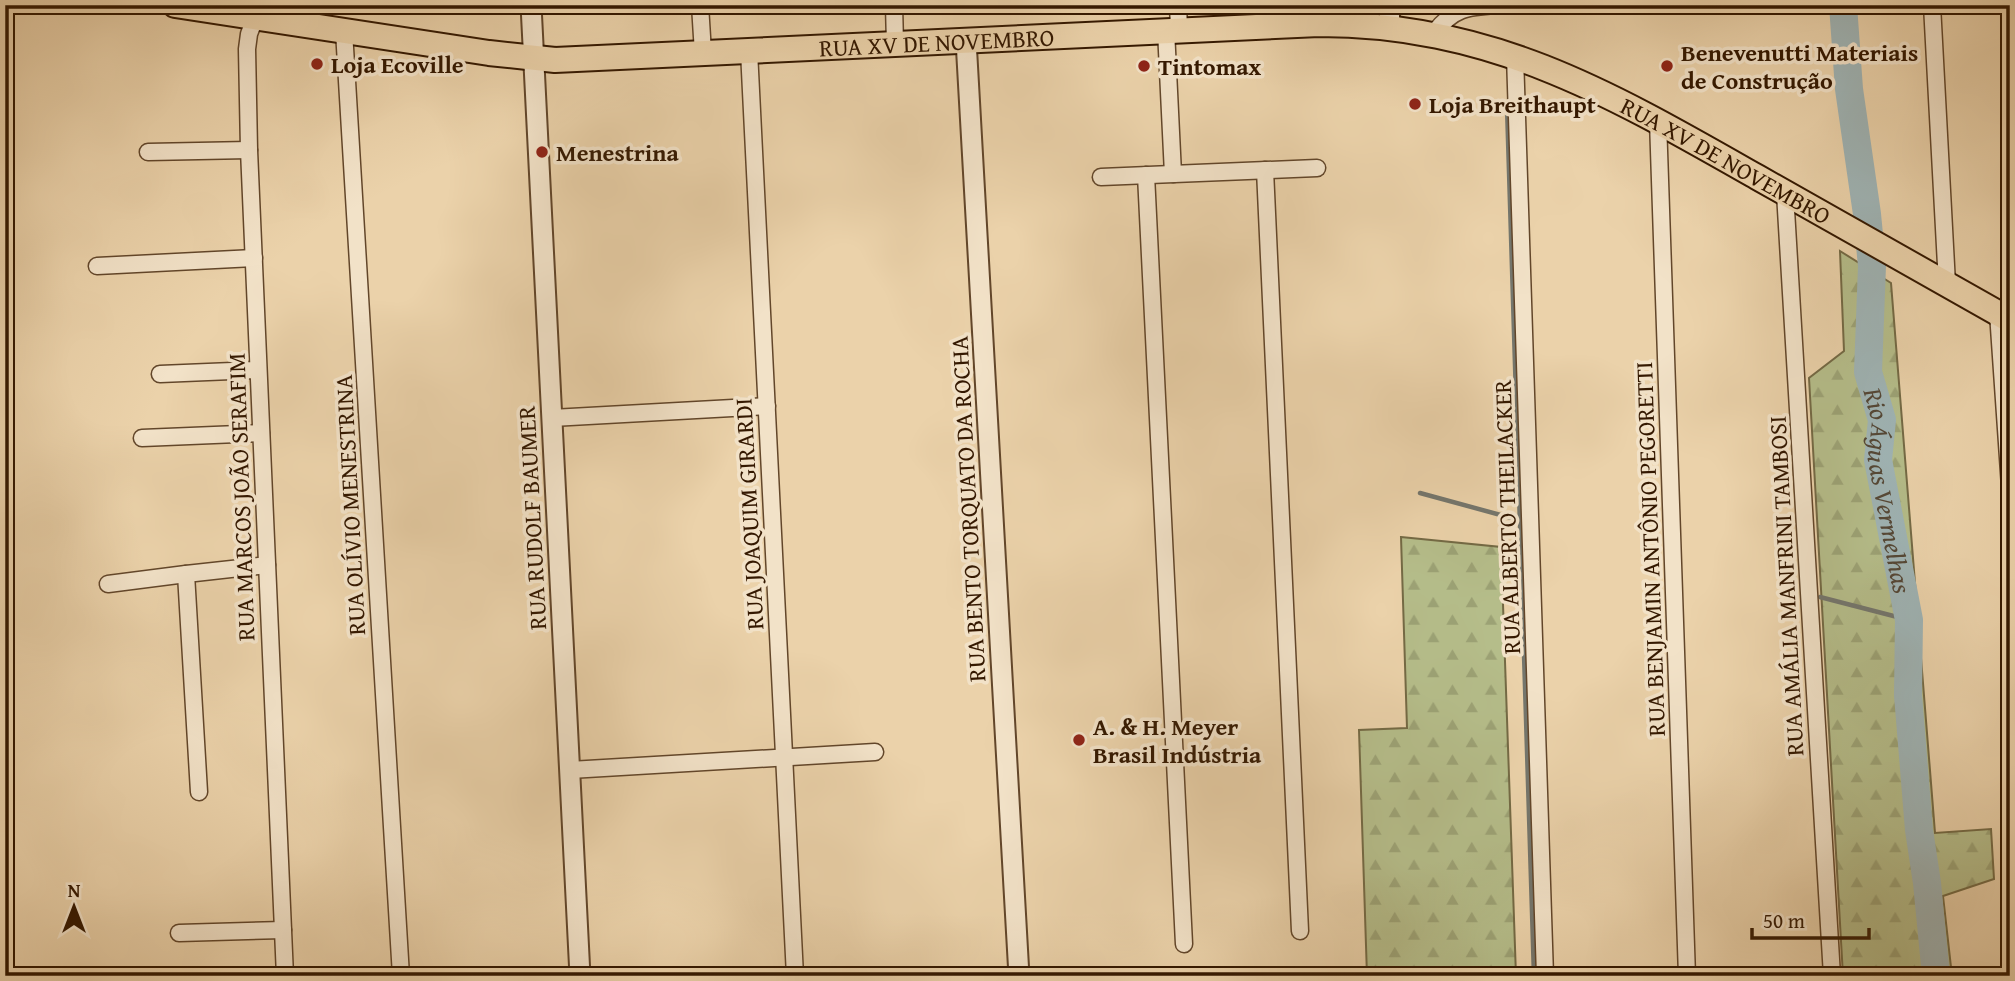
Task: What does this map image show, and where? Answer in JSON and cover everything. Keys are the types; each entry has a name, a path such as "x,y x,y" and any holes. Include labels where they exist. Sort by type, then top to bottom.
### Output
{"main road":[{"name":"RUA XV DE NOVEMBRO","path":"175,5 258,11 344,31 534,59 966,40 1175,22 1319,23 1389,16 1434,33 1515,56 1581,82 1658,121 2004,316"}],"street":[{"name":"RUA RUDOLF BAUMER","path":"531,5 580,976"},
{"path":"700,5 703,53"},
{"path":"894,5 895,44"},
{"path":"1434,33 1456,10 1502,5"},
{"path":"1932,5 1947,284"},
{"name":"RUA MARCOS JOÃO SERAFIM","path":"258,11 249,34 247,49 249,150 285,976"},
{"path":"1173,174 1175,22"},
{"name":"RUA OLÍVIO MENESTRINA","path":"344,31 401,976"},
{"name":"RUA BENTO TORQUATO DA ROCHA","path":"966,40 1019,976"},
{"name":"RUA JOAQUIM GIRARDI","path":"749,51 795,976"},
{"name":"RUA ALBERTO THEILACKER","path":"1515,56 1545,976"},
{"name":"RUA BENJAMIN ANTÔNIO PEGORETTI","path":"1658,121 1686,976"},
{"path":"148,152 249,150"},
{"path":"1101,177 1317,168"},
{"path":"1265,170 1300,931"},
{"path":"1146,175 1184,944"},
{"name":"RUA AMÁLIA MANFRINI TAMBOSI","path":"1785,193 1832,976"},
{"path":"97,266 254,258"},
{"path":"2004,316 2010,487"},
{"path":"160,374 258,370"},
{"path":"552,418 767,406"},
{"path":"142,438 261,433"},
{"path":"108,584 267,565"},
{"path":"186,574 199,792"},
{"path":"570,770 875,752"},
{"path":"178,933 283,930"}],"green space":[{"path":"1840,251 1891,283 1935,833 1991,829 1994,879 1943,896 1952,976 1843,976 1809,378 1844,351"},
{"path":"1401,537 1501,547 1516,976 1367,976 1359,730 1407,728"}],"waterway":[{"name":"Rio Águas Vermelhas","path":"1843,5 1849,89 1872,266 1868,372 1882,420 1878,460 1909,620 1908,695 1919,830 1936,976"},
{"path":"1507,107 1534,976"},
{"path":"1420,493 1519,520"},
{"path":"1820,597 1909,620"}],"place":[{"name":"Loja Ecoville","path":"317,64"},
{"name":"Tintomax","path":"1144,66"},
{"name":"Benevenutti Materiais de Construção","path":"1667,66"},
{"name":"Loja Breithaupt","path":"1415,104"},
{"name":"Menestrina","path":"542,152"},
{"name":"A. & H. Meyer Brasil Indústria","path":"1079,740"}]}
